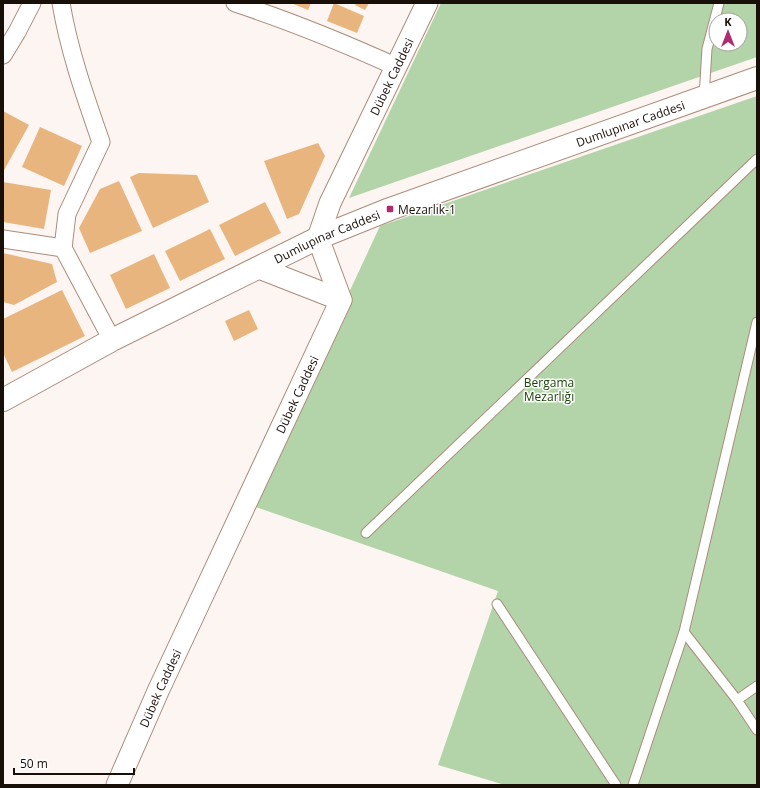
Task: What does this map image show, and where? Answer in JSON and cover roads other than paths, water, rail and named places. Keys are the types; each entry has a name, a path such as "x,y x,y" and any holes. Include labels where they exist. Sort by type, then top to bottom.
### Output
{"main road":[{"name":"Dumlupınar Caddesi","path":"3,400 112,340 318,238 390,209 757,78"}],"street":[{"path":"3,55 32,3"},
{"path":"61,3 64,23 79,77 101,142 66,214 63,248 112,340"},
{"path":"235,3 272,9 397,66"},
{"name":"Dübek Caddesi","path":"318,238 330,203 427,3"},
{"path":"318,238 341,300"},
{"path":"3,239 63,248"},
{"path":"259,268 341,300"},
{"name":"Dübek Caddesi","path":"117,785 162,682 341,300"}],"lane":[{"path":"704,97 707,49 719,3"},
{"path":"366,533 757,159"},
{"path":"633,785 684,632 757,322"},
{"path":"497,604 616,785"},
{"path":"684,632 737,700 757,730"},
{"path":"737,700 757,686"}],"place":[{"name":"Mezarlık-1","path":"390,209"}],"park label":[{"name":"Bergama Mezarlığı","path":"549,389"}]}
